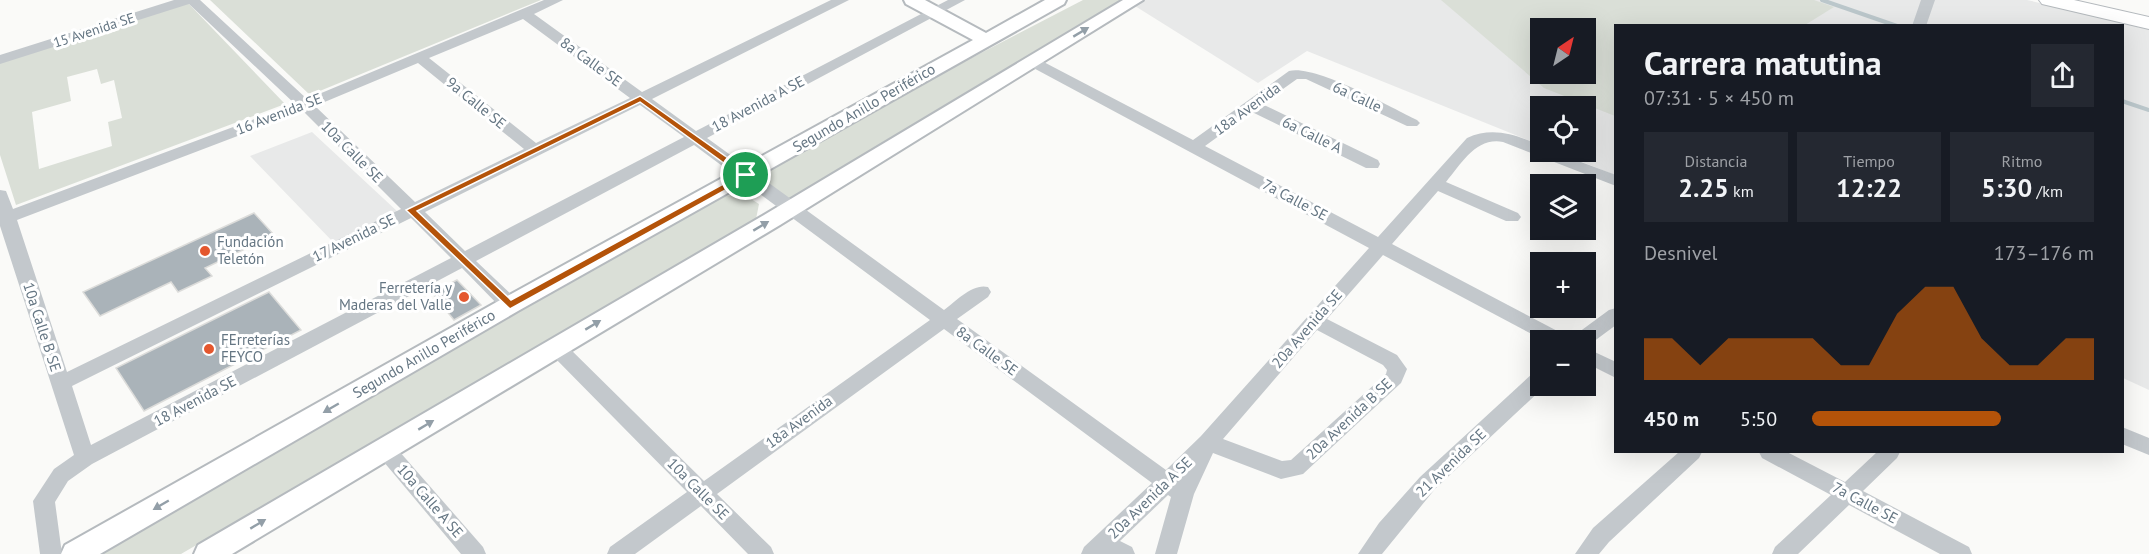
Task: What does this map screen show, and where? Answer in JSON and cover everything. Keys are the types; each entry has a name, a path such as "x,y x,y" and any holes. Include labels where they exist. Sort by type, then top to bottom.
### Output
{"highway":[{"path":"2049,0 2149,23"},
{"path":"2094,0 2149,12"}],"main road":[{"path":"912,0 985,39"},
{"name":"Segundo Anillo Periférico","path":"75,554 510,305 1058,0"},
{"path":"208,554 791,208 1134,0"}],"street":[{"name":"15 Avenida SE","path":"0,60 190,0"},
{"name":"10a Calle SE","path":"190,0 305,105 410,210 510,305"},
{"name":"16 Avenida SE","path":"4,219 305,105 556,0"},
{"name":"17 Avenida SE","path":"60,382 842,0"},
{"name":"18 Avenida A SE","path":"463,260 958,0"},
{"path":"1920,24 1928,0"},
{"name":"8a Calle SE","path":"524,13 1175,488"},
{"name":"9a Calle SE","path":"419,57 534,149"},
{"name":"7a Calle SE","path":"1031,61 1539,330"},
{"name":"18a Avenida","path":"1194,147 1294,74 1300,73"},
{"name":"6a Calle","path":"1300,73 1309,75 1412,123"},
{"name":"6a Calle A","path":"1251,105 1372,164"},
{"name":"20a Avenida SE","path":"1208,442 1473,141 1480,136 1491,135 1504,137 1530,147"},
{"path":"1568,162 1614,180"},
{"path":"1435,183 1512,217"},
{"name":"10a Calle B SE","path":"0,195 4,219 85,458"},
{"name":"18 Avenida SE","path":"51,554 44,501 61,475 85,458 463,260"},
{"name":"18a Avenida","path":"618,554 701,492 982,292"},
{"path":"1596,330 1614,316"},
{"name":"20a Avenida B SE","path":"1208,442 1281,470 1296,468 1394,378 1397,369 1390,360 1314,320"},
{"name":"10a Calle SE","path":"556,347 763,554"},
{"path":"1596,360 1614,370"},
{"name":"21 Avenida SE","path":"1369,554 1380,537 1427,484 1530,387"},
{"path":"2124,436 2149,447"},
{"name":"20a Avenida A SE","path":"1098,548 1175,488 1208,442"},
{"name":"10a Calle A SE","path":"385,448 475,554"},
{"path":"1586,554 1601,535 1691,453"},
{"name":"7a Calle SE","path":"1771,453 1961,554"},
{"path":"1783,554 1889,453"},
{"path":"1166,554 1175,488"},
{"path":"1098,548 1124,554"}],"shaded area":[{"path":"210,0 541,0 310,95"},
{"path":"1083,0 1131,0 791,202 754,171"},
{"path":"1145,0 2027,0 2149,28 2149,390 2124,378 2124,24 1614,24 1614,175 1582,162 1596,162 1596,96 1530,96 1530,141 1307,51 1258,83 1135,6"},
{"path":"1441,0 1814,0 1834,7 1807,24 1614,24 1614,116 1596,109 1596,96 1564,96 1539,84 1596,84 1596,18 1530,18 1530,76"},
{"path":"188,3 285,104 16,205 0,155 0,63","holes":["97,69 101,84 114,80 122,118 108,122 112,146 39,169 32,112 71,101 67,77"]},
{"path":"312,132 398,212 335,244 250,156"},
{"path":"743,194 759,204 756,219 181,554 94,554 723,196"}],"building":[{"name":"Fundación Teletón","path":"254,213 274,235 205,268 212,276 178,292 171,282 100,316 83,292"},
{"name":"Ferretería y Maderas del Valle","path":"457,280 481,305 454,320 432,293"},
{"name":"FErreterías FEYCO","path":"269,292 301,330 144,411 116,368"}],"waterway":[{"path":"1822,0 1891,24"},
{"path":"2124,102 2149,110"}],"place":[{"name":"Fundación Teletón","path":"205,251"},
{"name":"Ferretería y Maderas del Valle","path":"464,297"},
{"name":"FErreterías FEYCO","path":"209,349"}],"route":[{"path":"640,98 746,175 510,305 410,210 640,98"}]}
